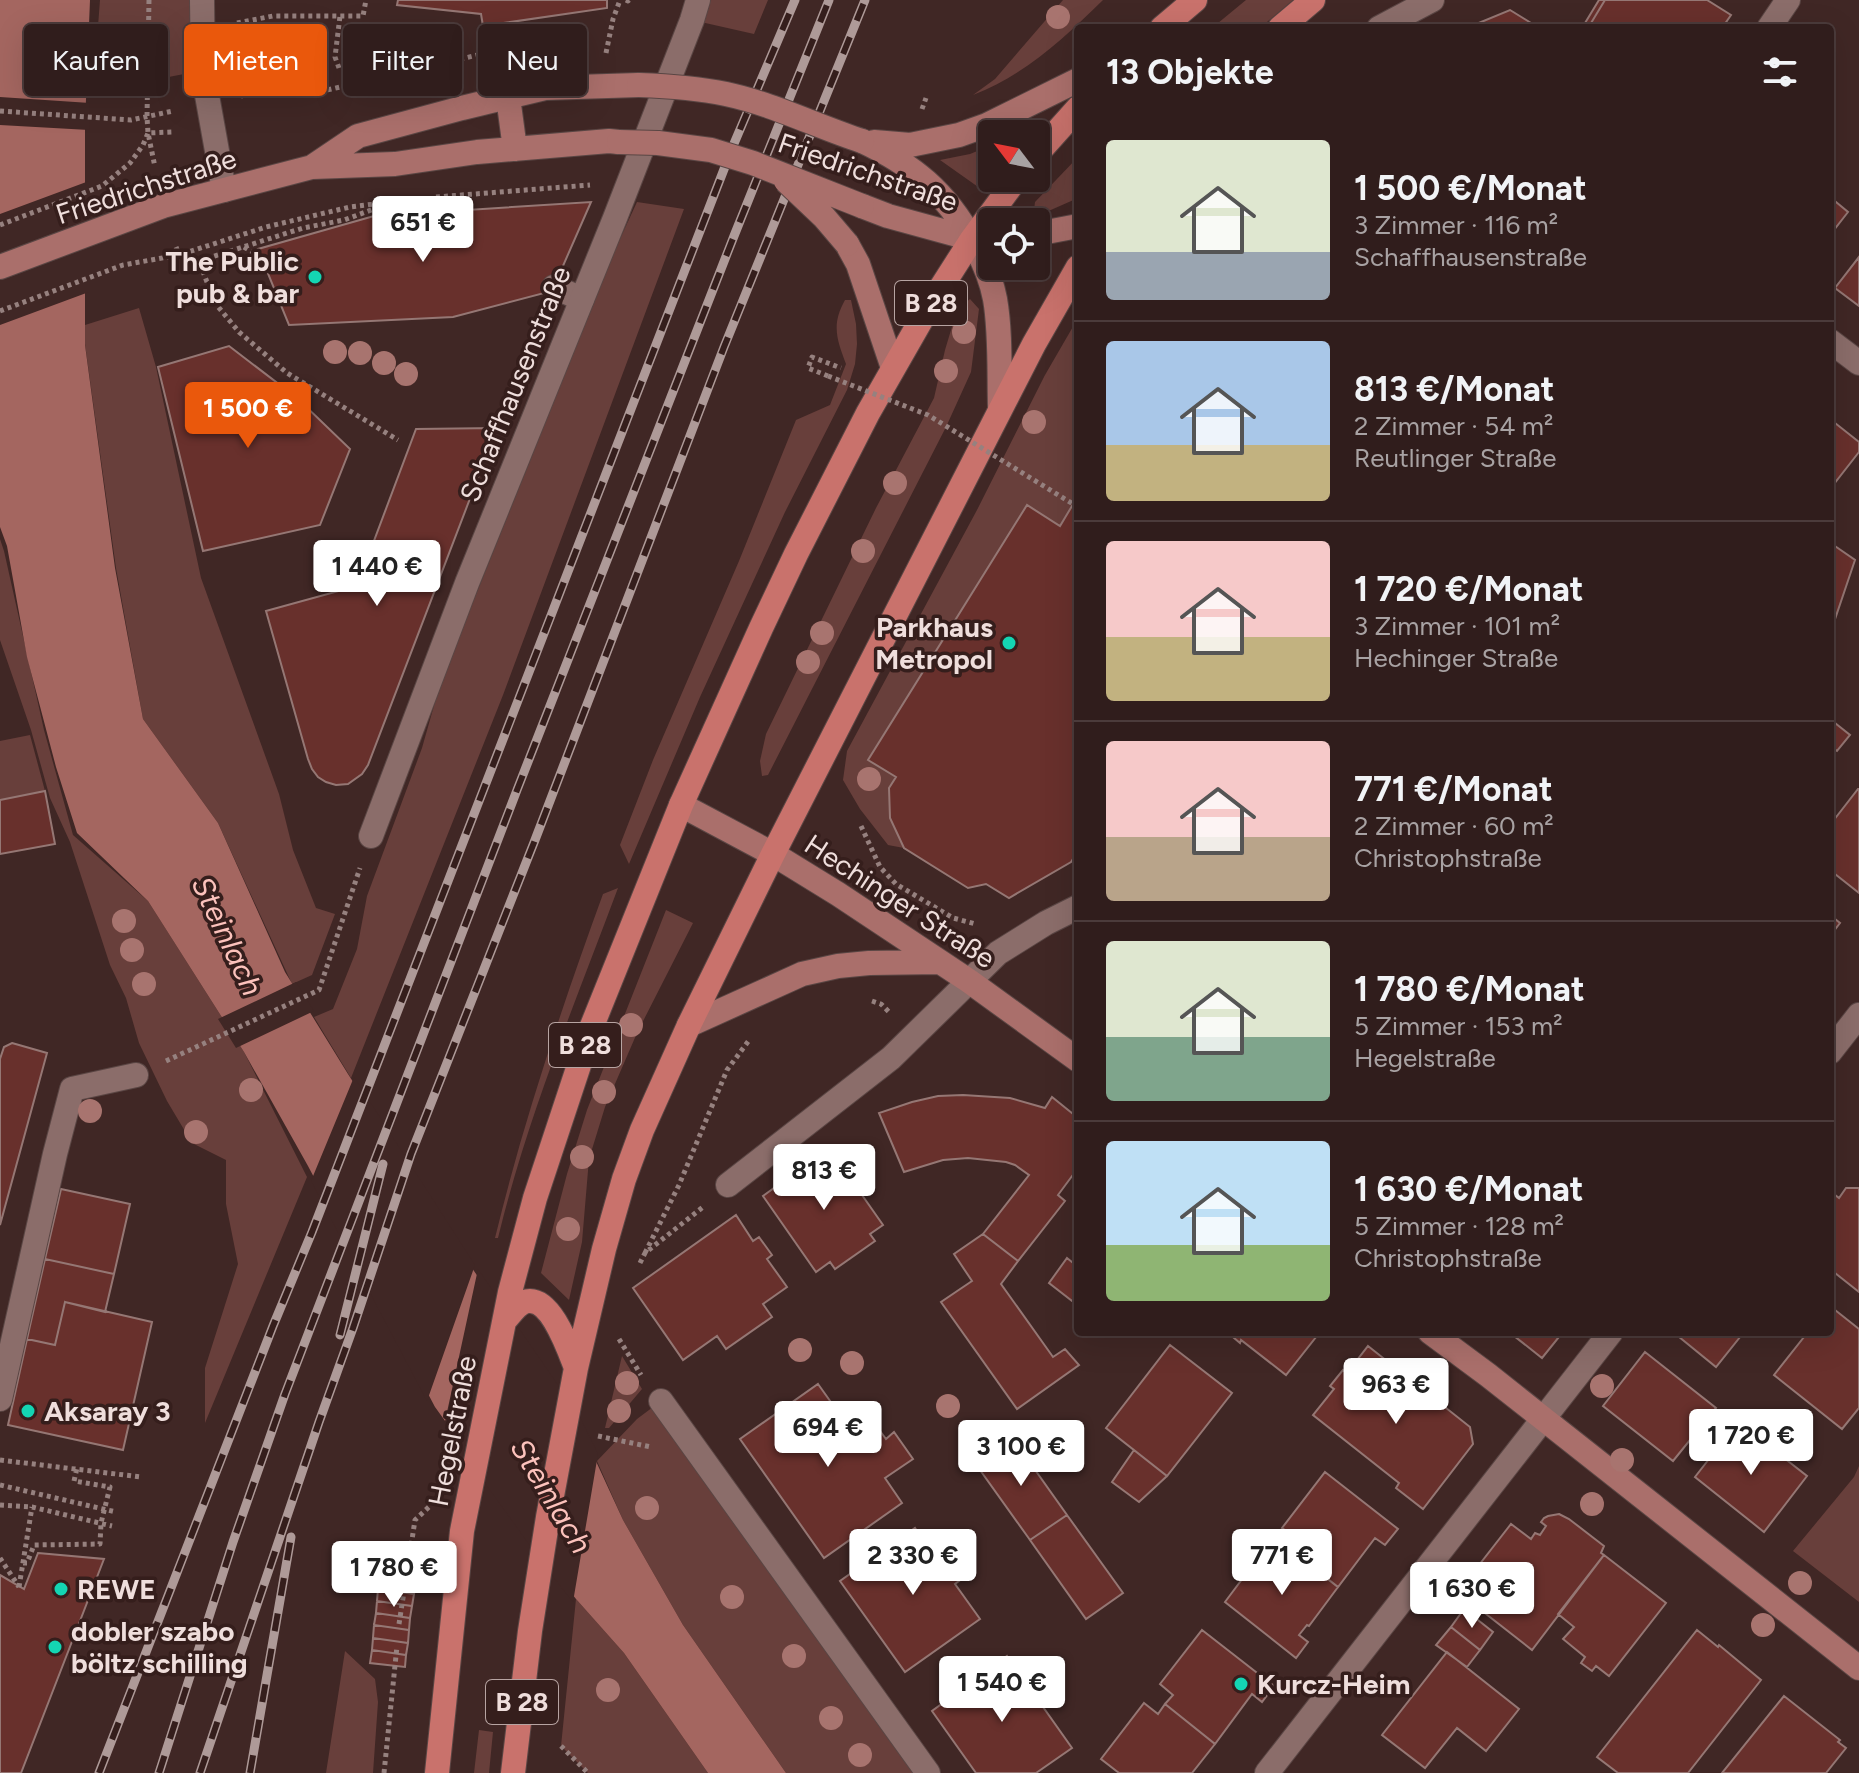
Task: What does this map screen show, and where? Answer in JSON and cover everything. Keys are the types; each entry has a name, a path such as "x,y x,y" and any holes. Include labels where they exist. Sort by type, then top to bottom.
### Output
{"main road":[{"path":"1167,24 1195,0"},
{"path":"1285,24 1313,0"},
{"path":"1050,139 1074,112"},
{"name":"B 28","path":"512,1306 535,1198 592,1026 681,805 796,554 868,413 928,308 978,244"},
{"name":"B 28","path":"513,1773 530,1631 575,1373 604,1249 642,1130 689,1025 773,854 1000,409 1074,274"},
{"path":"512,1306 532,1301 546,1309 559,1329 575,1373"},
{"name":"Hegelstraße","path":"437,1773 462,1531 512,1306"}],"street":[{"path":"202,0 202,24"},
{"name":"Schaffhausenstraße","path":"371,836 467,583 621,204 698,0"},
{"path":"1387,24 1432,0"},
{"path":"1772,24 1788,0"},
{"path":"869,143 910,145 959,135 987,125 1074,82"},
{"name":"Friedrichstraße","path":"312,167 358,136 545,88 671,86 727,94 869,143 930,184 978,235"},
{"path":"207,96 224,190"},
{"path":"508,97 515,149"},
{"name":"Friedrichstraße","path":"0,267 163,206 312,167 395,164 477,152 609,141 711,150 888,216 978,238"},
{"path":"779,174 847,244 858,264 893,368"},
{"path":"1050,231 1074,227"},
{"name":"B 28","path":"989,280 995,298 1000,409"},
{"path":"554,287 582,299"},
{"path":"1834,344 1859,363"},
{"name":"Hechinger Straße","path":"681,805 773,854 838,894 969,981 1074,1057"},
{"path":"728,1185 891,1058 998,953 1074,909"},
{"path":"689,1025 802,974 869,963 940,962"},
{"path":"1834,1047 1859,1015"},
{"path":"0,1399 72,1089 136,1075"},
{"path":"1435,1336 1859,1668"},
{"path":"1267,1773 1608,1336"},
{"path":"661,1401 928,1773"}],"path":[{"path":"149,0 147,117 155,167"},
{"path":"237,24 273,16 363,16 366,0"},
{"path":"609,37 625,0"},
{"path":"339,68 335,57 340,16"},
{"path":"327,90 478,55"},
{"path":"0,111 112,120 170,112"},
{"path":"148,133 172,132"},
{"path":"0,225 102,186 130,163 148,133"},
{"path":"426,198 602,185"},
{"path":"467,210 469,195"},
{"path":"0,311 123,265 179,255 350,207 398,200 344,220 303,228 199,261 179,255"},
{"path":"176,247 179,255"},
{"path":"243,247 262,258"},
{"path":"199,261 215,303 239,332 287,373 398,440"},
{"path":"841,368 812,357 808,368 928,415 1073,504"},
{"path":"861,826 880,867 896,884 953,918 981,925"},
{"path":"136,1075 319,990 371,836"},
{"path":"867,999 881,1004 892,1015 892,1025 877,1042 891,1058"},
{"path":"634,1275 679,1185 727,1070 757,1032"},
{"path":"645,1253 728,1185"},
{"path":"613,1346 616,1334 661,1401"},
{"path":"0,1460 141,1477"},
{"path":"23,1563 27,1563 34,1545 100,1544 101,1523 110,1487 74,1481 77,1468"},
{"path":"0,1485 116,1512"},
{"path":"0,1505 32,1507 112,1526"},
{"path":"0,1558 19,1587 32,1507"},
{"path":"399,1624 415,1520"},
{"path":"384,1773 397,1646"},
{"path":"961,1670 970,1684"},
{"path":"561,1746 588,1773"}],"shaded area":[{"path":"100,0 191,0 192,24 184,24 184,74 168,77 168,24 98,24"},
{"path":"698,0 768,0 754,34 692,20"},
{"path":"1063,0 1103,0 1027,66 973,95 995,79"},
{"path":"1246,0 1293,0 1265,24 1217,24"},
{"path":"978,151 978,187 940,160"},
{"path":"1074,161 1074,200 1050,210 1034,208 1035,202 1045,192 1050,192 1050,186"},
{"path":"637,202 684,209 503,695 351,1078 314,1017 333,1009 357,949 367,896 422,748 441,681 538,441 565,358"},
{"path":"970,299 979,309 971,372 946,427 768,775 762,776 760,761 766,734 876,508 934,398 957,310"},
{"path":"845,300 851,300 857,344 847,390 785,512 700,697 629,864 620,845 796,420 830,405 846,364 837,332 838,317"},
{"path":"139,308 156,367 201,578 279,794 293,850 316,908 335,914 312,975 292,984 218,823 143,719 116,568 85,344 85,325"},
{"path":"1074,325 1074,503 1060,526 1027,506 868,759 896,777 890,818 904,848 888,845 860,809 843,780 847,751 977,510 1045,375"},
{"path":"0,539 44,730 73,835 148,901 244,1052 307,1177 205,1423 205,1368 238,1264 226,1204 226,1160 192,1143 167,1101 139,1043 126,998 110,965 70,842 50,798 31,730 0,640"},
{"path":"30,735 45,791 0,800 0,741"},
{"path":"618,888 537,1105 498,1238 495,1238 531,1108 588,936 603,894"},
{"path":"666,910 693,923 637,1033 605,1107 589,1159 582,1242 569,1300 541,1273 587,1110"},
{"path":"622,1356 642,1389 609,1428 605,1428"},
{"path":"661,1401 928,1773 786,1773 683,1625 623,1520 597,1461 637,1419"},
{"path":"1859,1466 1859,1602 1793,1551 1854,1477"},
{"path":"576,1599 624,1653 708,1773 588,1773 561,1746"},
{"path":"345,1651 375,1679 378,1702 373,1773 326,1773"},
{"path":"479,1730 493,1732 489,1773 474,1773"}],"water":[{"name":"Steinlach","path":"0,0 90,0 89,24 24,24 24,96 86,96 85,345 115,568 143,719 218,823 285,972 348,1074 474,1271 577,1420 623,1520 683,1625 786,1773 708,1773 624,1653 549,1565 435,1407 244,1052 148,901 77,833 27,657 7,546 0,527"}],"pier":[{"path":"0,97 90,103 89,130 0,125"},
{"path":"89,181 89,292 0,325 0,214"},
{"path":"296,982 314,1011 236,1048 218,1019"},
{"path":"354,1077 475,1265 427,1401 311,1181"},
{"path":"478,1269 580,1417 598,1454 573,1602 444,1426"}],"building":[{"path":"398,0 607,0 607,8 497,24 483,24 481,14 397,5"},
{"path":"1599,0 1605,0 1590,24 1584,24"},
{"path":"1605,0 1707,0 1731,15 1725,24 1590,24"},
{"path":"1510,10 1533,24 1476,24"},
{"path":"1834,200 1848,212 1834,230"},
{"path":"591,202 552,291 453,317 289,325 258,249 374,216"},
{"path":"1859,257 1859,306 1835,288"},
{"path":"229,346 297,398 350,449 320,525 203,551 158,367"},
{"path":"1834,422 1859,442 1859,452 1834,484"},
{"path":"497,428 368,765 348,784 326,782 318,777 308,759 266,611 357,586 416,429"},
{"name":"Parkhaus Metropol","path":"1074,503 1074,857 1071,862 1009,898 986,884 968,888 904,848 890,818 889,788 896,777 868,760 1027,505 1060,526"},
{"path":"1834,545 1855,560 1834,622"},
{"path":"1834,722 1850,735 1837,751 1834,749"},
{"path":"1859,789 1859,893 1834,873 1834,820"},
{"path":"45,791 55,844 0,854 0,800"},
{"path":"12,1043 47,1053 0,1225 0,1059 4,1047"},
{"path":"938,1096 1010,1098 1045,1108 1052,1097 1074,1115 1074,1173 1058,1195 1065,1201 1018,1261 983,1234 1029,1175 1006,1162 968,1158 943,1160 904,1172 879,1113"},
{"path":"829,1148 883,1225 870,1234 875,1241 835,1269 830,1262 816,1272 763,1196"},
{"path":"1846,1188 1859,1188 1859,1292 1834,1272 1834,1194 1839,1198"},
{"path":"61,1189 130,1204 114,1274 45,1259"},
{"path":"736,1215 753,1241 759,1237 772,1255 767,1259 787,1287 763,1304 772,1317 726,1349 717,1336 683,1360 633,1288"},
{"path":"983,1234 1018,1261 1001,1284 1053,1357 1065,1349 1079,1365 1017,1409 941,1302 972,1281 954,1254"},
{"path":"1067,1258 1074,1264 1074,1302 1049,1283"},
{"path":"45,1259 114,1274 105,1312 65,1302 55,1345 27,1339"},
{"path":"65,1302 152,1322 123,1450 8,1425 27,1339 55,1345"},
{"path":"1834,1309 1859,1329 1859,1408 1842,1429 1774,1375 1805,1336 1834,1336"},
{"path":"1232,1336 1317,1336 1286,1375 1241,1340 1240,1343"},
{"path":"1514,1336 1560,1336 1542,1358"},
{"path":"1678,1336 1741,1336 1716,1367"},
{"path":"1170,1345 1232,1393 1167,1476 1106,1428"},
{"path":"1368,1346 1470,1427 1473,1444 1423,1509 1396,1488 1399,1483 1313,1415 1334,1389 1330,1386 1343,1370 1347,1373"},
{"path":"1645,1352 1716,1408 1673,1461 1603,1406"},
{"path":"818,1384 853,1433 872,1420 886,1439 894,1432 913,1459 885,1478 902,1503 824,1558 740,1439"},
{"path":"1738,1422 1807,1476 1764,1532 1695,1477"},
{"path":"1011,1436 1067,1515 1030,1540 975,1463"},
{"path":"1134,1450 1167,1476 1139,1502 1112,1482"},
{"path":"1325,1472 1398,1529 1385,1545 1375,1538 1338,1587 1288,1548 1296,1538 1282,1528"},
{"path":"1559,1514 1604,1546 1601,1553 1604,1555 1532,1650 1458,1592 1511,1524 1531,1539 1535,1533 1540,1535 1546,1526 1541,1522 1544,1518"},
{"path":"1067,1515 1123,1593 1086,1619 1030,1540"},
{"path":"915,1528 932,1552 947,1539 972,1571 955,1584 980,1619 905,1672 840,1581"},
{"path":"1267,1546 1281,1557 1288,1548 1338,1587 1299,1635 1308,1642 1296,1658 1225,1602"},
{"path":"38,1553 104,1559 21,1773 0,1773 0,1575 24,1589"},
{"path":"1604,1555 1666,1603 1609,1676 1596,1666 1592,1671 1581,1663 1585,1657 1563,1639 1574,1627 1558,1614"},
{"path":"392,1579 415,1582 414,1594 390,1591"},
{"path":"378,1589 414,1594 412,1606 377,1601"},
{"path":"377,1601 412,1606 410,1618 376,1613"},
{"path":"1464,1609 1493,1632 1480,1650 1451,1627"},
{"path":"376,1613 410,1618 409,1630 374,1625"},
{"path":"374,1625 409,1630 408,1643 373,1638"},
{"path":"1451,1627 1480,1650 1467,1667 1436,1645"},
{"path":"1202,1630 1274,1686 1262,1702 1252,1694 1215,1744 1165,1704 1173,1695 1160,1684"},
{"path":"1697,1630 1761,1680 1688,1773 1618,1773 1597,1757"},
{"path":"373,1638 408,1643 406,1655 372,1650"},
{"path":"372,1650 406,1655 405,1667 370,1663"},
{"path":"1447,1652 1519,1709 1486,1751 1457,1728 1425,1768 1382,1735"},
{"path":"1007,1656 1072,1748 1036,1773 976,1773 932,1711"},
{"path":"1784,1696 1846,1748 1826,1773 1722,1773"},
{"path":"1144,1703 1158,1714 1165,1704 1215,1744 1192,1773 1119,1773 1101,1759"}],"railway":[{"path":"99,1773 733,146 795,0"},
{"path":"159,1773 233,1542 285,1394 517,790 829,0"},
{"path":"200,1773 411,1154 724,347 865,0"},
{"path":"340,1335 383,1164"},
{"path":"250,1773 291,1537"}],"place":[{"name":"The Public pub & bar","path":"315,277"},
{"name":"Parkhaus Metropol","path":"1009,643"},
{"name":"Aksaray 3","path":"28,1411"},
{"name":"REWE","path":"61,1589"},
{"name":"dobler szabo böltz schilling","path":"55,1647"},
{"name":"Kurcz-Heim","path":"1241,1684"}]}
